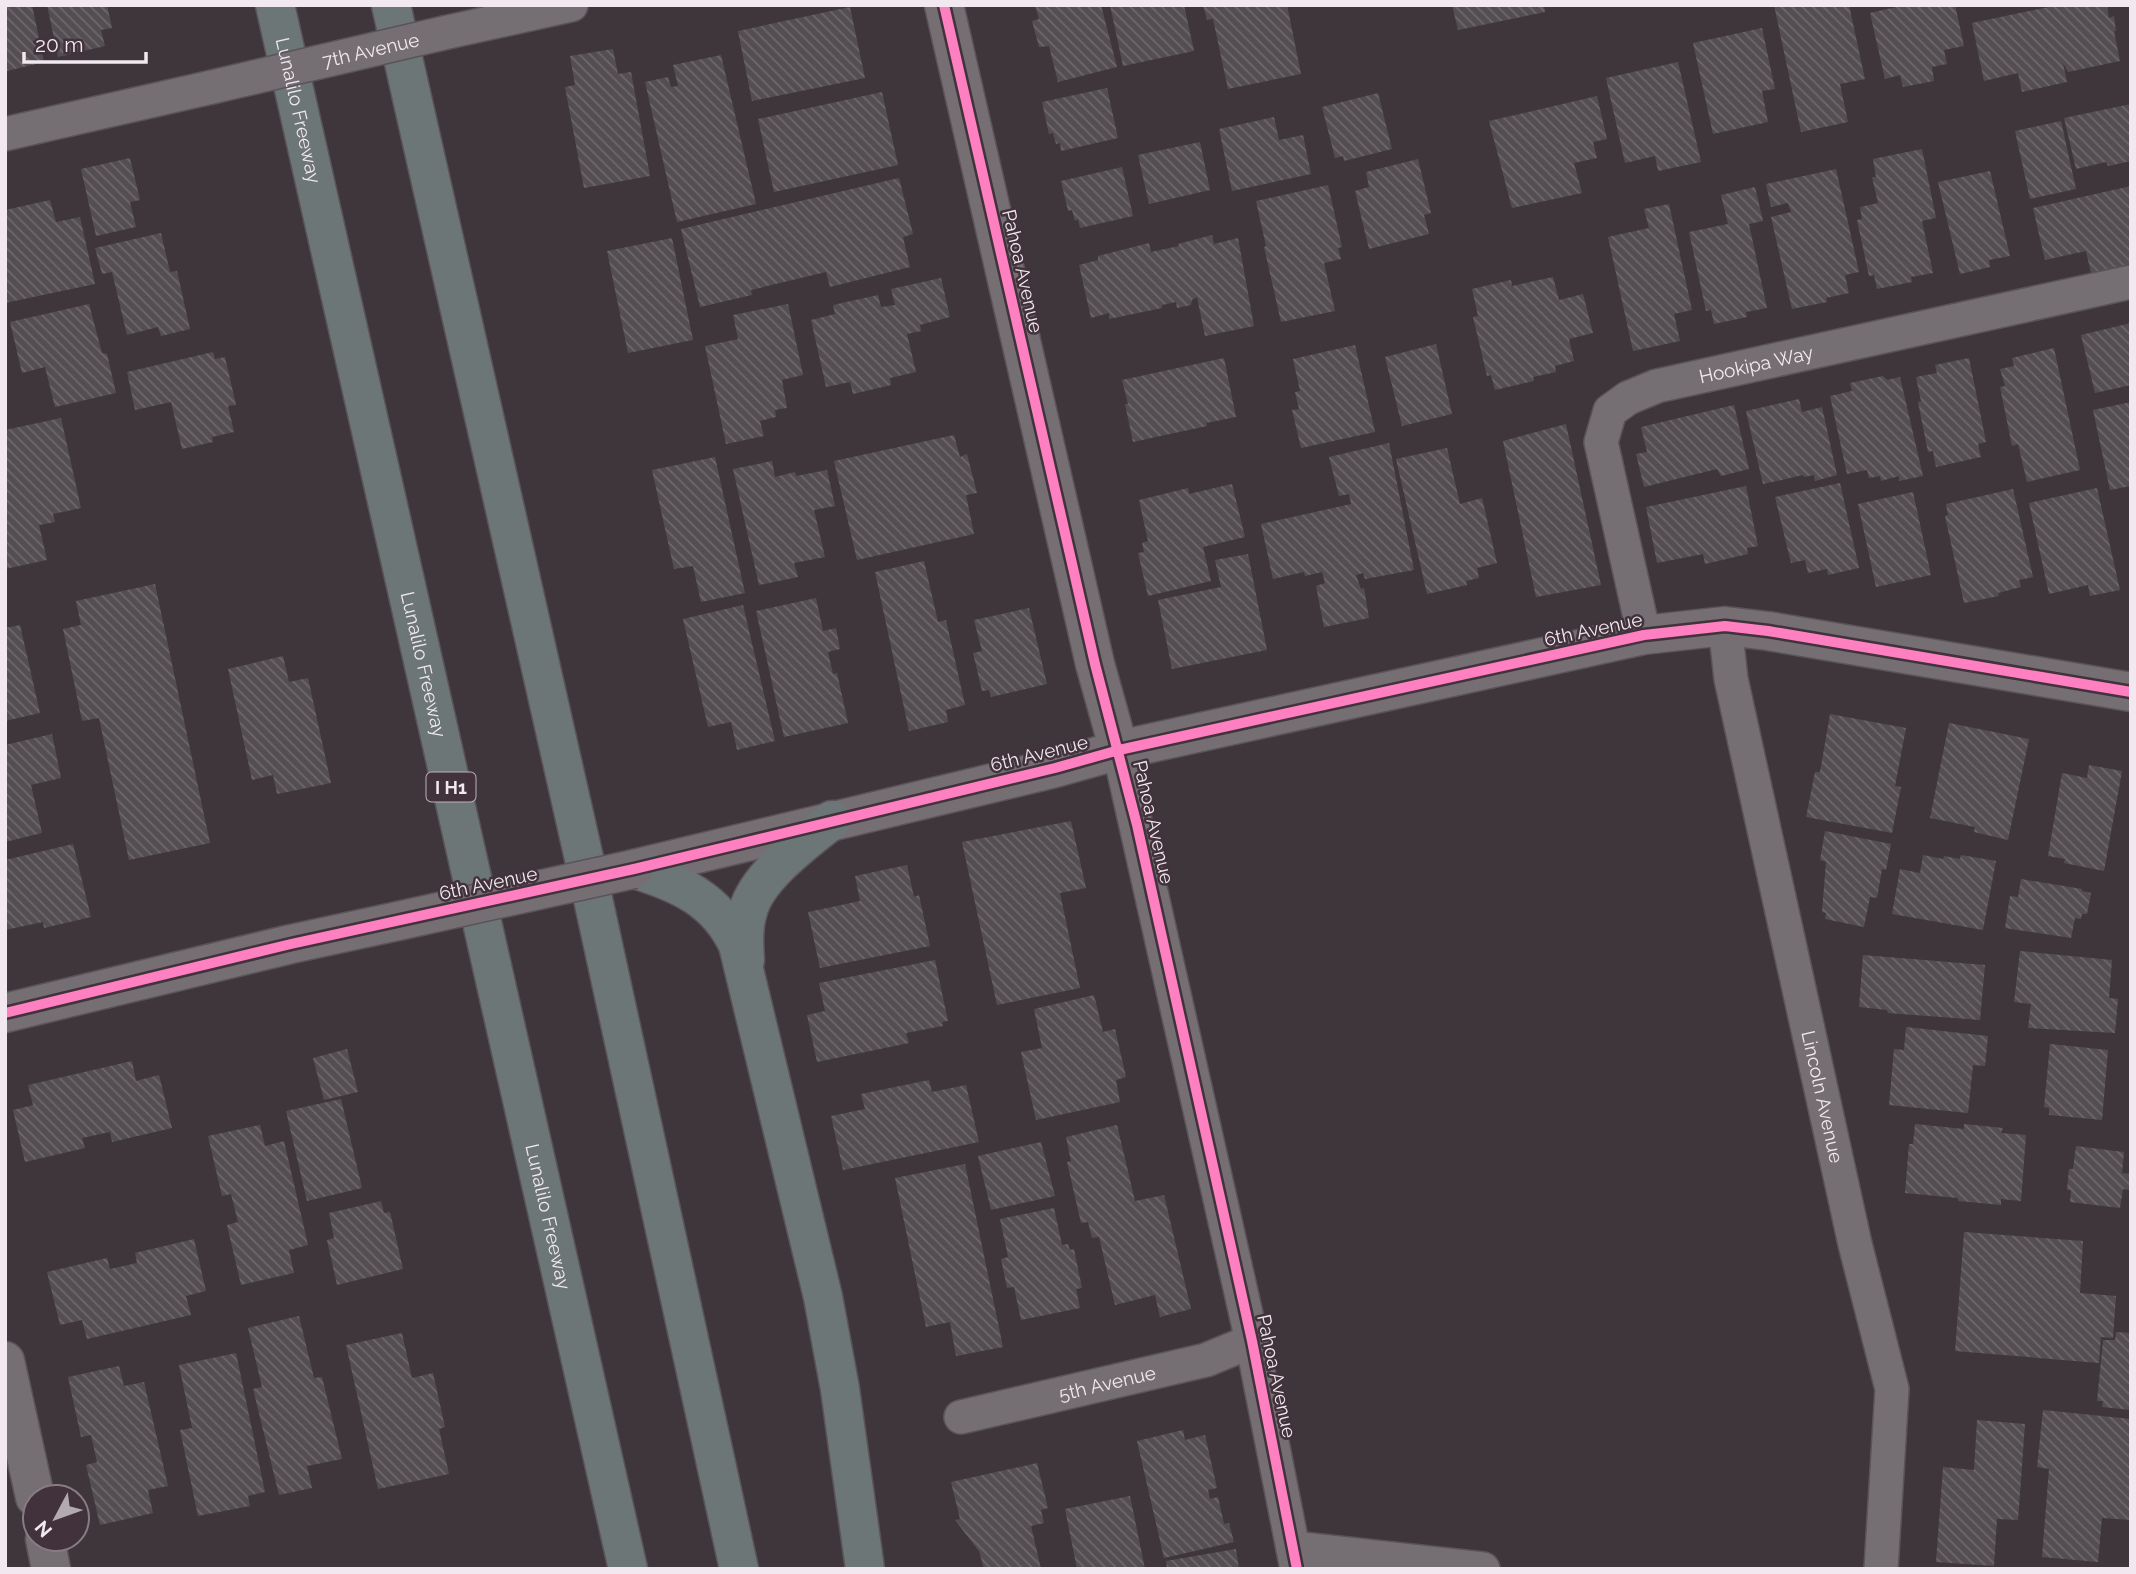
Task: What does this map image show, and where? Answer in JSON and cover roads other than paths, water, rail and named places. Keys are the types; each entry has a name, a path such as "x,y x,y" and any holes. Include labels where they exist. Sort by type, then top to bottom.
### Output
{"highway":[{"name":"Lunalilo Freeway","path":"275,5 628,1569"},
{"path":"391,5 589,876 739,1569"},
{"path":"745,969 746,923 753,898 783,862 832,820"},
{"path":"634,869 680,885 710,905 733,934 745,969 823,1297 842,1401 864,1569"}],"street":[{"name":"7th Avenue","path":"5,134 571,5"},
{"name":"Pahoa Avenue","path":"944,5 1095,664 1119,750 1252,1341 1295,1558"},
{"name":"Hookipa Way","path":"1644,635 1601,442 1610,411 1628,398 1657,386 2131,282"},
{"name":"6th Avenue","path":"5,1013 291,944 634,869 1055,768 1119,750 1644,635 1725,626 1768,631 2131,692"},
{"name":"Lincoln Avenue","path":"1725,626 1731,679 1855,1244 1892,1389 1881,1569"},
{"name":"5th Avenue","path":"961,1417 1206,1360 1252,1341"},
{"path":"5,1361 33,1483"},
{"path":"1295,1558 1483,1569"}]}
